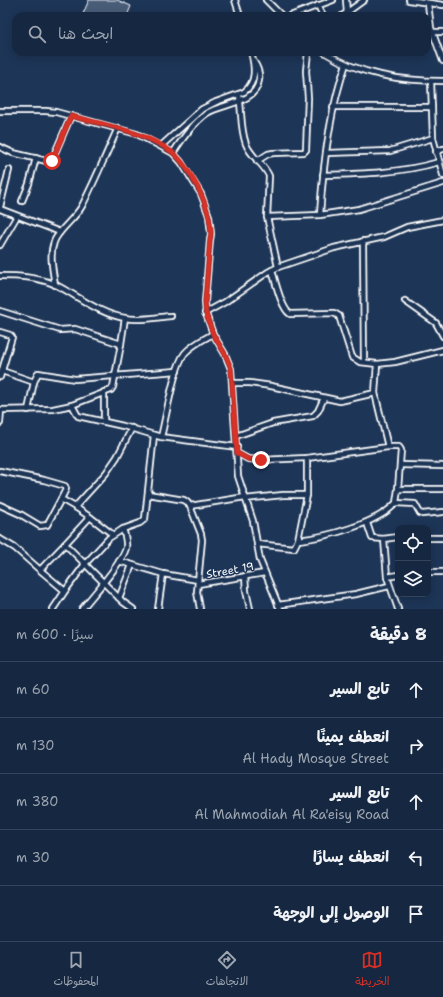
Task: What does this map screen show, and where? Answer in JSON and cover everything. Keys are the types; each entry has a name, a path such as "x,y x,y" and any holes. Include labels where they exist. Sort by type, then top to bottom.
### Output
{"street":[{"path":"235,0 239,12"},
{"path":"266,0 278,12"},
{"path":"300,12 333,0"},
{"path":"346,0 347,12"},
{"path":"348,12 364,0"},
{"path":"409,0 443,5"},
{"path":"428,4 429,12"},
{"path":"318,5 321,12"},
{"path":"431,25 432,32 442,58"},
{"path":"432,32 443,32"},
{"path":"173,153 203,116 214,110 250,96 258,83 259,72 252,56"},
{"path":"257,161 270,153 304,152 306,150 308,98 306,71 308,56"},
{"path":"331,56 346,64 367,72 388,77 443,81"},
{"path":"161,146 202,109 216,102 239,95 248,89 253,82 254,62"},
{"path":"320,216 323,175 333,107 338,86 346,64"},
{"path":"431,81 433,138 443,174"},
{"path":"239,95 244,138 248,148 269,176 267,217 278,267"},
{"path":"333,107 432,108"},
{"path":"0,111 46,111 118,128 137,134 161,146 173,153 181,162 196,184 209,216 211,234 205,313 213,334 231,368 238,476 253,521 260,560 264,573 279,607 356,594 390,586"},
{"path":"0,147 13,153 51,162 71,116"},
{"path":"55,285 52,250 56,237 72,220 82,205 118,128"},
{"path":"326,153 390,151 433,138"},
{"path":"436,152 443,149"},
{"path":"22,201 36,158"},
{"path":"323,175 401,171 439,162"},
{"path":"9,170 0,208 60,232"},
{"path":"267,217 320,216 359,209 443,183"},
{"path":"0,245 17,216"},
{"path":"205,313 225,302 278,267 334,248 384,237 401,229 443,220"},
{"path":"363,241 364,362"},
{"path":"272,270 280,297 290,314 338,314 352,357 356,360 377,364 395,362 443,350"},
{"path":"0,276 32,278 55,285 84,302 114,315 125,318 137,319 171,316"},
{"path":"405,302 436,323 443,336"},
{"path":"0,311 60,330 75,329 120,344"},
{"path":"0,423 1,410 60,408 72,405 112,389 125,318"},
{"path":"0,332 12,337 0,377"},
{"path":"161,437 177,371 182,358 185,353 213,334"},
{"path":"377,364 375,393 388,447"},
{"path":"2,371 34,382"},
{"path":"28,410 36,374 40,372 75,379 177,371"},
{"path":"233,383 250,383 271,386 340,401 375,393"},
{"path":"104,392 104,422"},
{"path":"236,436 273,423 313,416 318,412 324,398"},
{"path":"72,405 79,417 132,428 161,437 237,447"},
{"path":"75,507 106,473 117,457 132,428"},
{"path":"54,609 85,564 112,534 144,520 146,516 154,435"},
{"path":"237,453 243,458 255,460 307,458 388,447 400,448 402,453 396,504"},
{"path":"257,544 292,549 296,547 306,495 307,458"},
{"path":"401,464 443,466"},
{"path":"0,472 65,486 66,489 62,499 45,526 40,526 20,514 0,505"},
{"path":"398,489 443,489"},
{"path":"148,494 184,500 190,506 202,540 198,582 200,609"},
{"path":"190,506 245,498 306,495"},
{"path":"62,499 90,516 112,534"},
{"path":"298,540 315,538 367,522 384,514 396,504 415,504 422,514 443,512"},
{"path":"40,570 90,516"},
{"path":"367,522 372,538 383,539 395,537"},
{"path":"82,609 119,562 124,553 126,544 123,529"},
{"path":"431,538 443,538"},
{"path":"0,539 15,548 65,591"},
{"path":"383,539 387,577 398,609"},
{"path":"65,544 104,581 119,598 133,609"},
{"name":"Street 19","path":"119,562 198,582 264,573"},
{"path":"119,598 132,565"},
{"path":"431,572 443,572"},
{"path":"158,609 163,574"},
{"path":"245,576 246,591 250,609"},
{"path":"387,577 395,576"}],"building":[{"path":"89,0 117,0 131,6 129,12 84,12"}],"route":[{"path":"52,161 71,116 137,134 155,142 173,153 181,162 196,184 206,205 209,216 211,234 205,308 213,334 225,354 231,368 237,453 243,458 261,460"}]}
